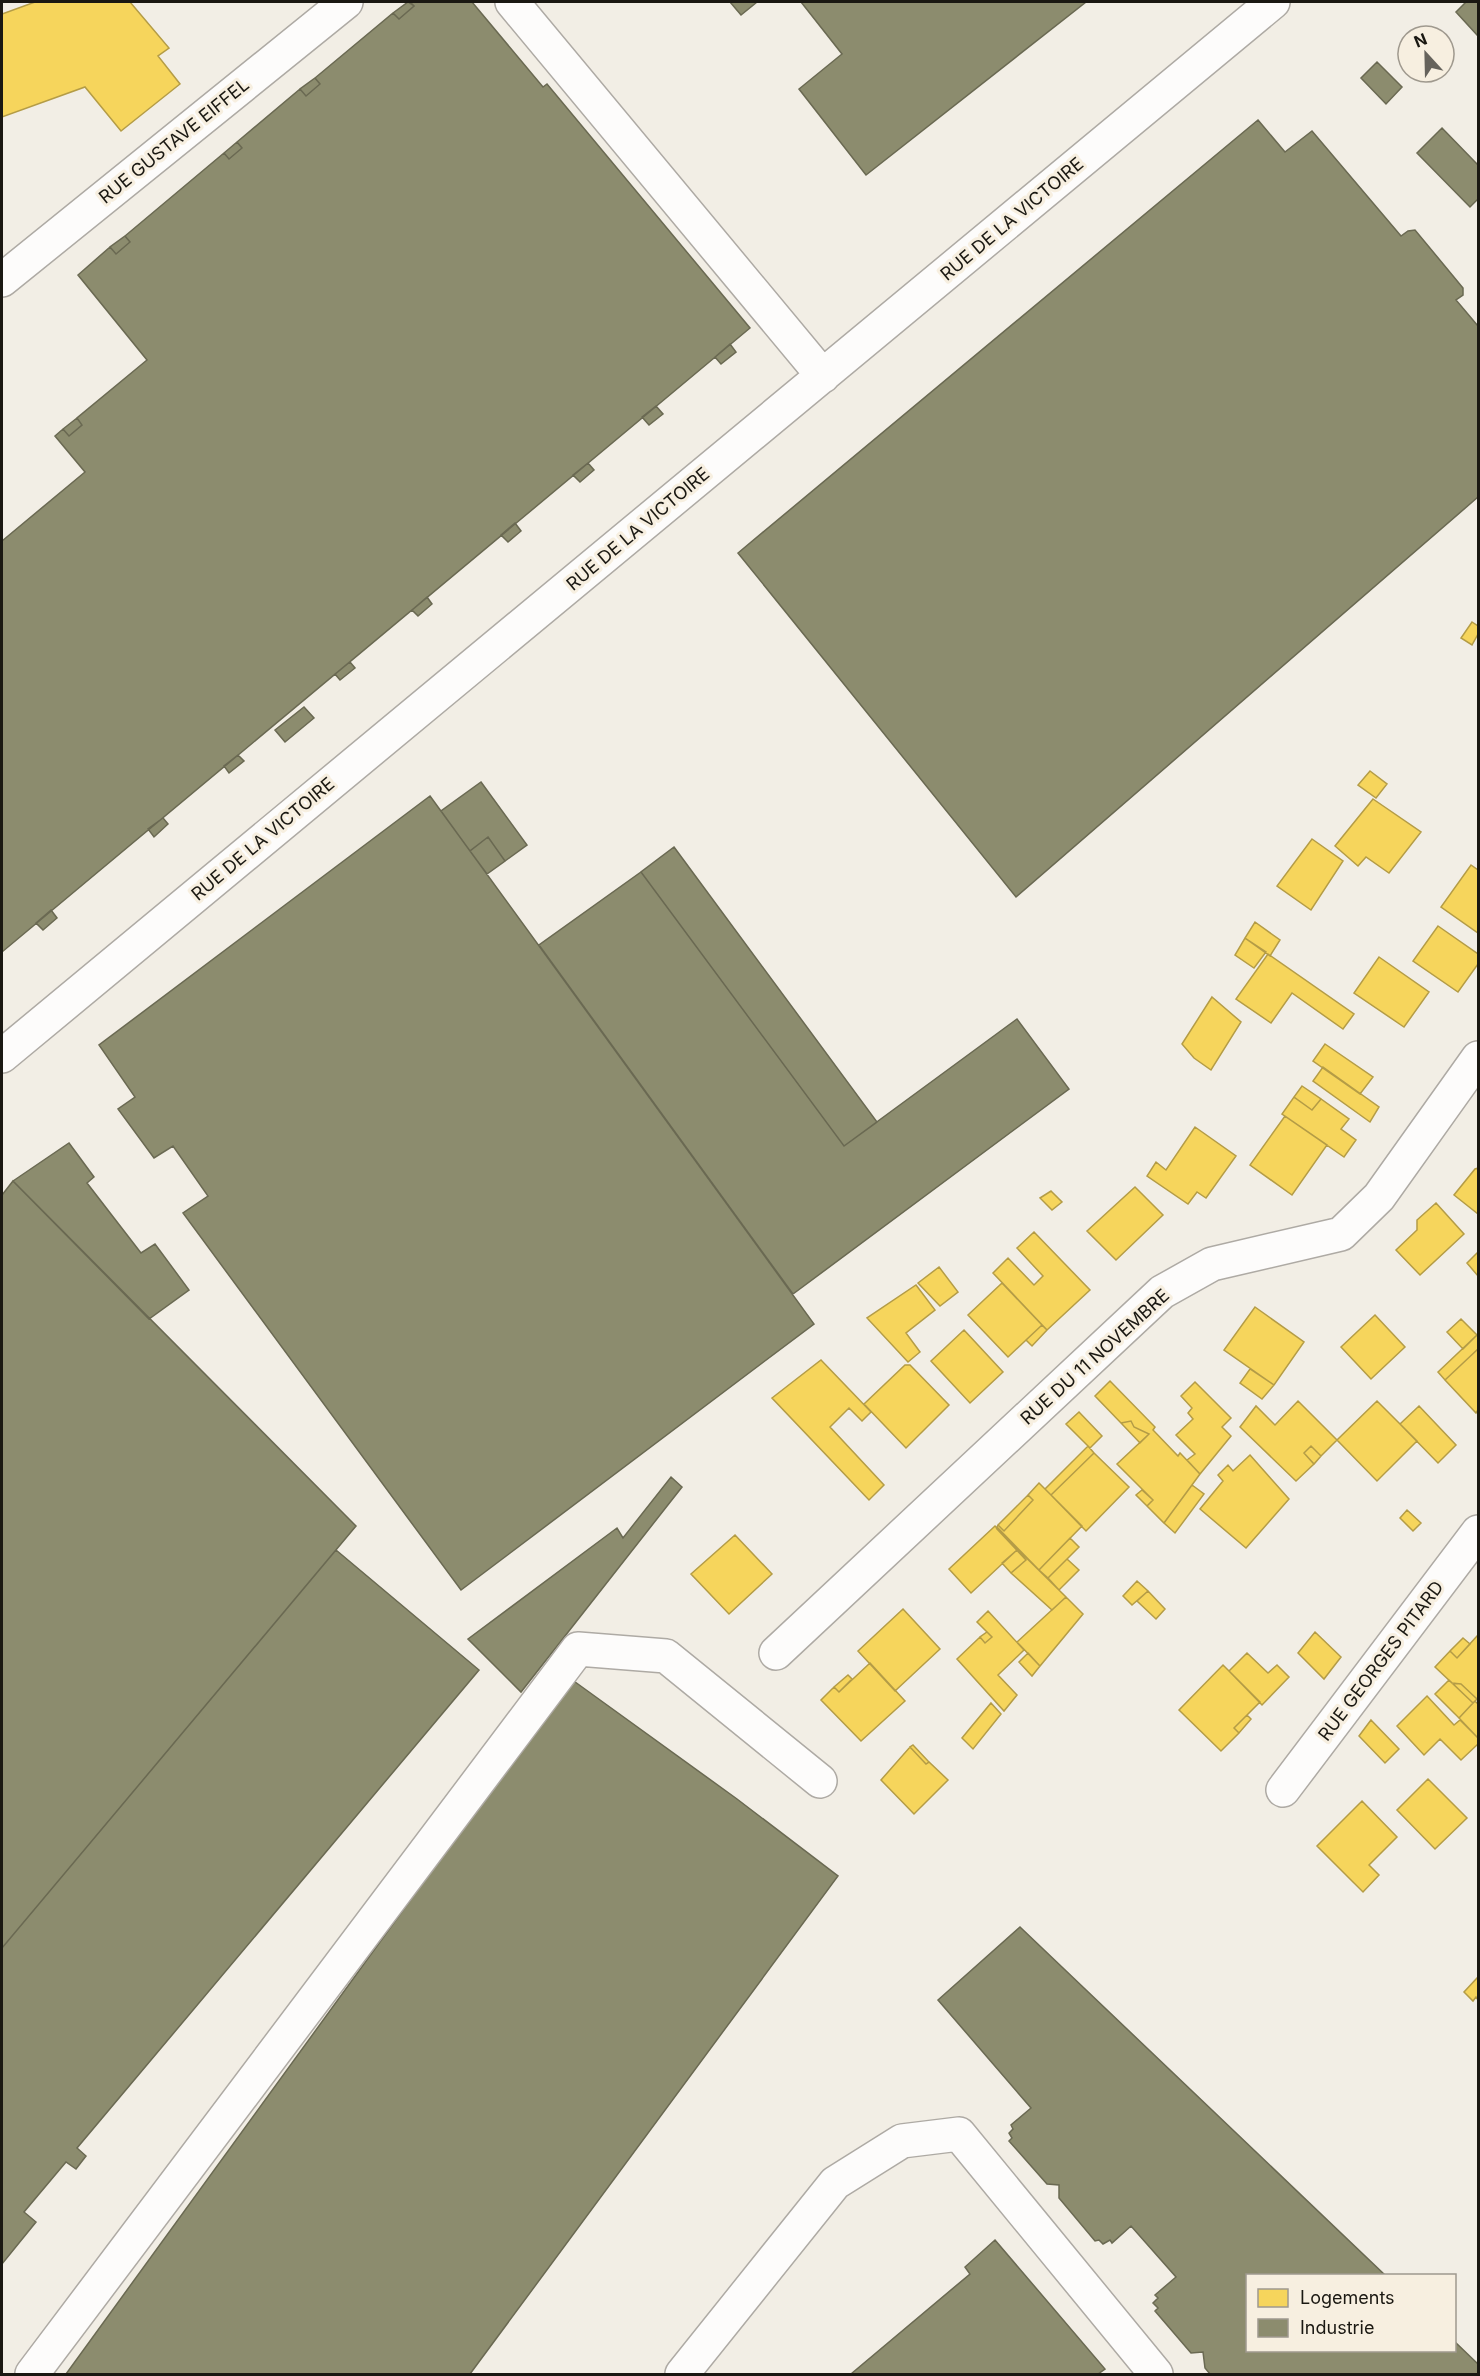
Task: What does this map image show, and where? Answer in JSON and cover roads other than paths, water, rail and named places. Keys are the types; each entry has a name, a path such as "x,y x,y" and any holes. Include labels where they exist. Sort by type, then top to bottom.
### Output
{"street":[{"name":"RUE GUSTAVE EIFFEL","path":"2,280 346,2"},
{"path":"512,2 823,376"},
{"name":"RUE DE LA VICTOIRE","path":"2,1056 1273,2"},
{"name":"RUE DU 11 NOVEMBRE","path":"776,1653 1162,1292 1212,1264 1341,1234 1379,1197 1479,1058"},
{"name":"RUE GEORGES PITARD","path":"1283,1790 1479,1532"},
{"path":"32,2374 578,1649 666,1656 820,1780"},
{"path":"682,2374 835,2183 902,2140 959,2134 1156,2374"}]}
